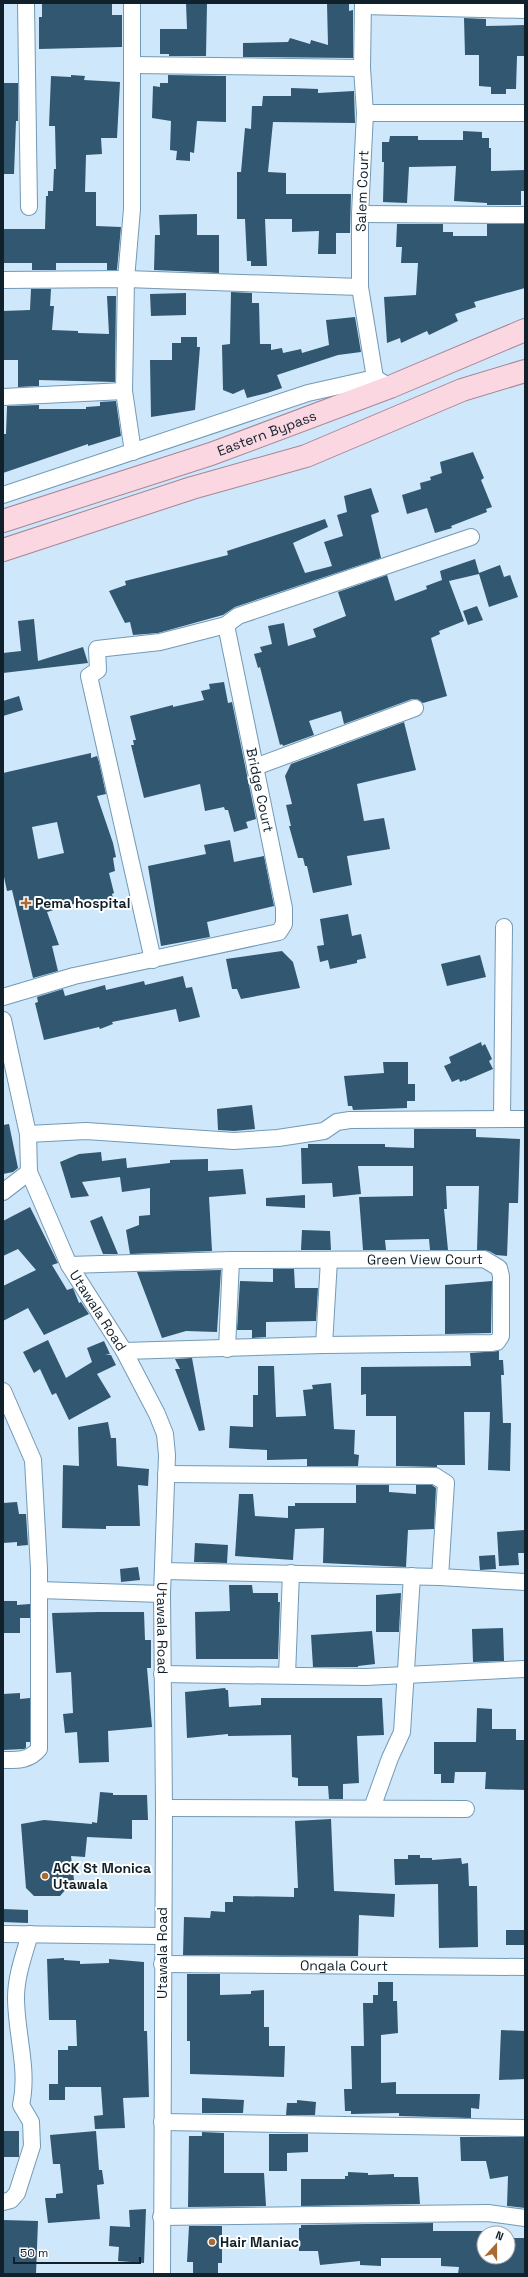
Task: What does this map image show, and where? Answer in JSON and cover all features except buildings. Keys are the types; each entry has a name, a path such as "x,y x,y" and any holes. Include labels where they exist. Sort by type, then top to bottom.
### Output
{"main road":[{"name":"Eastern Bypass","path":"3,521 211,454 383,382 525,330"},
{"name":"Eastern Bypass","path":"3,550 192,488 306,456 462,390 525,371"}],"street":[{"path":"26,3 30,206"},
{"path":"132,3 132,209 126,279 124,391 133,452"},
{"path":"363,4 525,10"},
{"name":"Salem Court","path":"363,4 362,68 365,113 360,214 360,287 383,382"},
{"path":"132,65 362,68"},
{"path":"365,113 525,114"},
{"path":"360,214 525,215"},
{"path":"3,280 126,279 360,287"},
{"path":"3,495 308,394 383,382"},
{"path":"3,398 124,391"},
{"path":"198,430 211,454"},
{"path":"153,960 89,676 98,670 97,648 160,642 226,625 238,616 471,537"},
{"name":"Bridge Court","path":"3,997 74,976 279,932 284,924 284,908 226,625"},
{"path":"255,767 415,708"},
{"path":"502,1119 504,927"},
{"name":"Utawala Road","path":"4,1026 28,1134 29,1172 69,1265 124,1351 157,1414 165,1434 166,1474 162,1594 164,1808 162,1936 162,2274"},
{"path":"28,1134 86,1131 234,1141 278,1138 324,1131 337,1122 350,1120 525,1119"},
{"path":"3,1192 29,1172"},
{"name":"Green View Court","path":"69,1265 230,1260 484,1259 492,1262 499,1268 501,1276 501,1336 497,1342 492,1343 324,1345 227,1350 124,1351"},
{"path":"227,1350 230,1260"},
{"path":"324,1345 329,1260"},
{"path":"3,1391 33,1460 39,1590 39,1749 33,1756 22,1760 3,1760"},
{"path":"166,1474 435,1476 446,1484 440,1577"},
{"path":"163,1571 412,1576 525,1582"},
{"path":"287,1676 291,1573"},
{"path":"372,1808 390,1758 402,1732 412,1576"},
{"path":"39,1590 162,1594"},
{"path":"162,1674 366,1676 525,1669"},
{"path":"164,1808 466,1809"},
{"path":"3,1934 162,1936"},
{"path":"3,2202 11,2200 17,2193 32,2146 31,2122 22,2105 24,2092 24,2070 16,1997 21,1964 30,1934"},
{"name":"Ongala Court","path":"162,1964 525,1967"},
{"path":"162,2122 525,2128"},
{"path":"161,2217 488,2213 525,2218"}],"place":[{"name":"Pema hospital","path":"26,903"},
{"name":"ACK St Monica Utawala","path":"45,1876"},
{"name":"Hair Maniac","path":"212,2242"}]}
